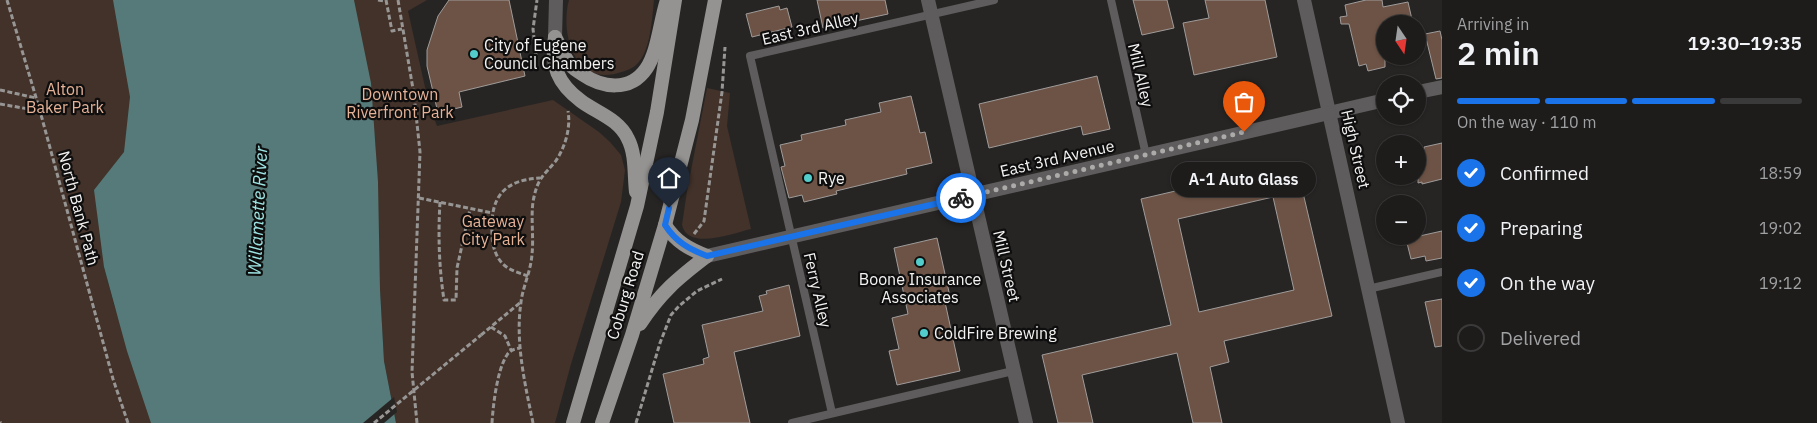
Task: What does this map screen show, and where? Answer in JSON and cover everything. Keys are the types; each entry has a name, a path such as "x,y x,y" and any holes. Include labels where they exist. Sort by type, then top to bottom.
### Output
{"main road":[{"path":"555,37 570,65 591,80 612,86 626,85 638,79 652,58 668,0"},
{"name":"Coburg Road","path":"573,423 637,206 657,112 675,0"},
{"name":"Coburg Road","path":"602,423 632,334 665,225 692,120 715,0"},
{"path":"555,37 552,52 555,67 566,87 580,101 613,121 629,140 632,150 637,206"},
{"path":"665,225 670,234 684,247 707,256"},
{"path":"632,334 661,295 680,276 707,256"}],"street":[{"path":"555,37 556,0"},
{"name":"Mill Street","path":"928,0 1026,423"},
{"name":"High Street","path":"1304,0 1398,423"},
{"path":"1426,90 1442,87"},
{"name":"East 3rd Avenue","path":"707,256 1376,102"}],"lane":[{"name":"East 3rd Alley","path":"750,56 994,0"},
{"name":"Mill Alley","path":"1110,0 1146,155"},
{"name":"Ferry Alley","path":"750,56 832,413"},
{"path":"1368,289 1442,272"},
{"path":"792,423 1013,371"}],"path":[{"name":"North Bank Path","path":"6,0 40,111 113,380 128,423"},
{"path":"378,0 385,0 392,31 402,29"},
{"path":"398,0 418,135 419,198 412,372 417,423"},
{"path":"692,236 704,221 722,92 724,54"},
{"path":"0,90 36,98"},
{"path":"0,104 40,111"},
{"path":"533,423 520,348 519,324 521,302 532,255 533,199 540,178 556,161 565,142 569,124 566,104"},
{"path":"528,276 514,271 503,264 496,255 492,240 492,213 495,202 502,191 514,183 540,178"},
{"path":"419,198 492,213"},
{"path":"440,202 438,264 444,300 456,300 458,268 468,208"},
{"path":"636,423 660,342 671,315 697,291 722,280"},
{"path":"374,423 521,302"},
{"path":"491,327 505,336 511,350"},
{"path":"492,423 499,375 506,356 511,350 520,348"}],"green space":[{"name":"Alton Baker Park","path":"0,0 122,0 141,97 104,267 115,308 155,423 0,423"},
{"name":"Gateway City Park","path":"353,0 427,0 408,11 429,105 437,126 553,100 599,132 621,155 625,170 621,202 571,364 555,423 396,423 384,361 375,140"},
{"path":"569,0 654,0 646,50 638,63 626,71 603,75 591,72 581,64 569,41 567,13"},
{"path":"707,88 730,93 727,126 751,229 702,239 686,233 682,225"}],"water":[{"name":"Willamette River","path":"113,0 354,0 371,83 378,182 380,289 384,361 396,423 151,423 127,351 104,267 94,190 124,152 130,97"}],"pier":[{"path":"394,397 397,412 384,423 363,423"}],"building":[{"name":"City of Eugene Council Chambers","path":"449,0 509,0 525,76 459,92 462,107 438,113 427,66 427,50 438,16"},
{"path":"817,0 885,0 888,14 823,28"},
{"path":"1133,0 1167,0 1174,28 1142,35"},
{"path":"1205,0 1265,0 1277,57 1194,75 1183,23 1209,18"},
{"path":"1366,0 1382,0 1383,7 1408,2 1411,15 1376,15 1376,65 1385,65 1385,67 1368,71 1366,64 1359,66 1349,24 1341,24 1340,17 1347,16 1345,5"},
{"path":"779,6 780,10 787,8 792,27 752,37 746,14"},
{"path":"1440,31 1442,40 1442,78 1436,79 1426,34"},
{"path":"1097,76 1110,129 1083,135 1081,126 989,148 979,104"},
{"path":"911,96 920,133 925,132 932,163 906,169 907,174 836,191 837,194 804,202 802,195 789,198 781,167 785,166 780,145 802,140 801,135 846,125 845,120 881,112 879,103"},
{"path":"1442,143 1442,179 1426,183 1426,147"},
{"path":"1296,163 1332,316 1224,341 1229,362 1210,367 1222,423 1193,423 1177,353 1082,375 1093,423 1058,423 1042,355 1171,325 1141,199","holes":["1273,197 1294,290 1199,312 1178,219"]},
{"path":"1442,231 1442,258 1426,261 1425,256 1411,259 1408,245 1426,245 1426,235"},
{"path":"937,238 951,301 945,302 960,371 897,385 889,351 899,349 892,318 908,314 894,248"},
{"path":"789,285 800,336 734,352 750,423 674,423 663,374 704,364 703,359 709,357 702,325 763,311 759,296 767,294 766,291"},
{"path":"1442,299 1442,346 1435,347 1425,302"}],"way so far":[{"path":"961,198 1244,132"}],"place":[{"name":"City of Eugene Council Chambers","path":"474,54"},
{"name":"A-1 Auto Glass","path":"1244,132"},
{"name":"Rye","path":"808,178"},
{"name":"Boone Insurance Associates","path":"920,262"},
{"name":"ColdFire Brewing","path":"924,333"}],"route":[{"path":"669,208 665,225 670,234 684,247 707,256 961,198"}],"park label":[{"name":"Downtown Riverfront Park","path":"400,103"}]}
